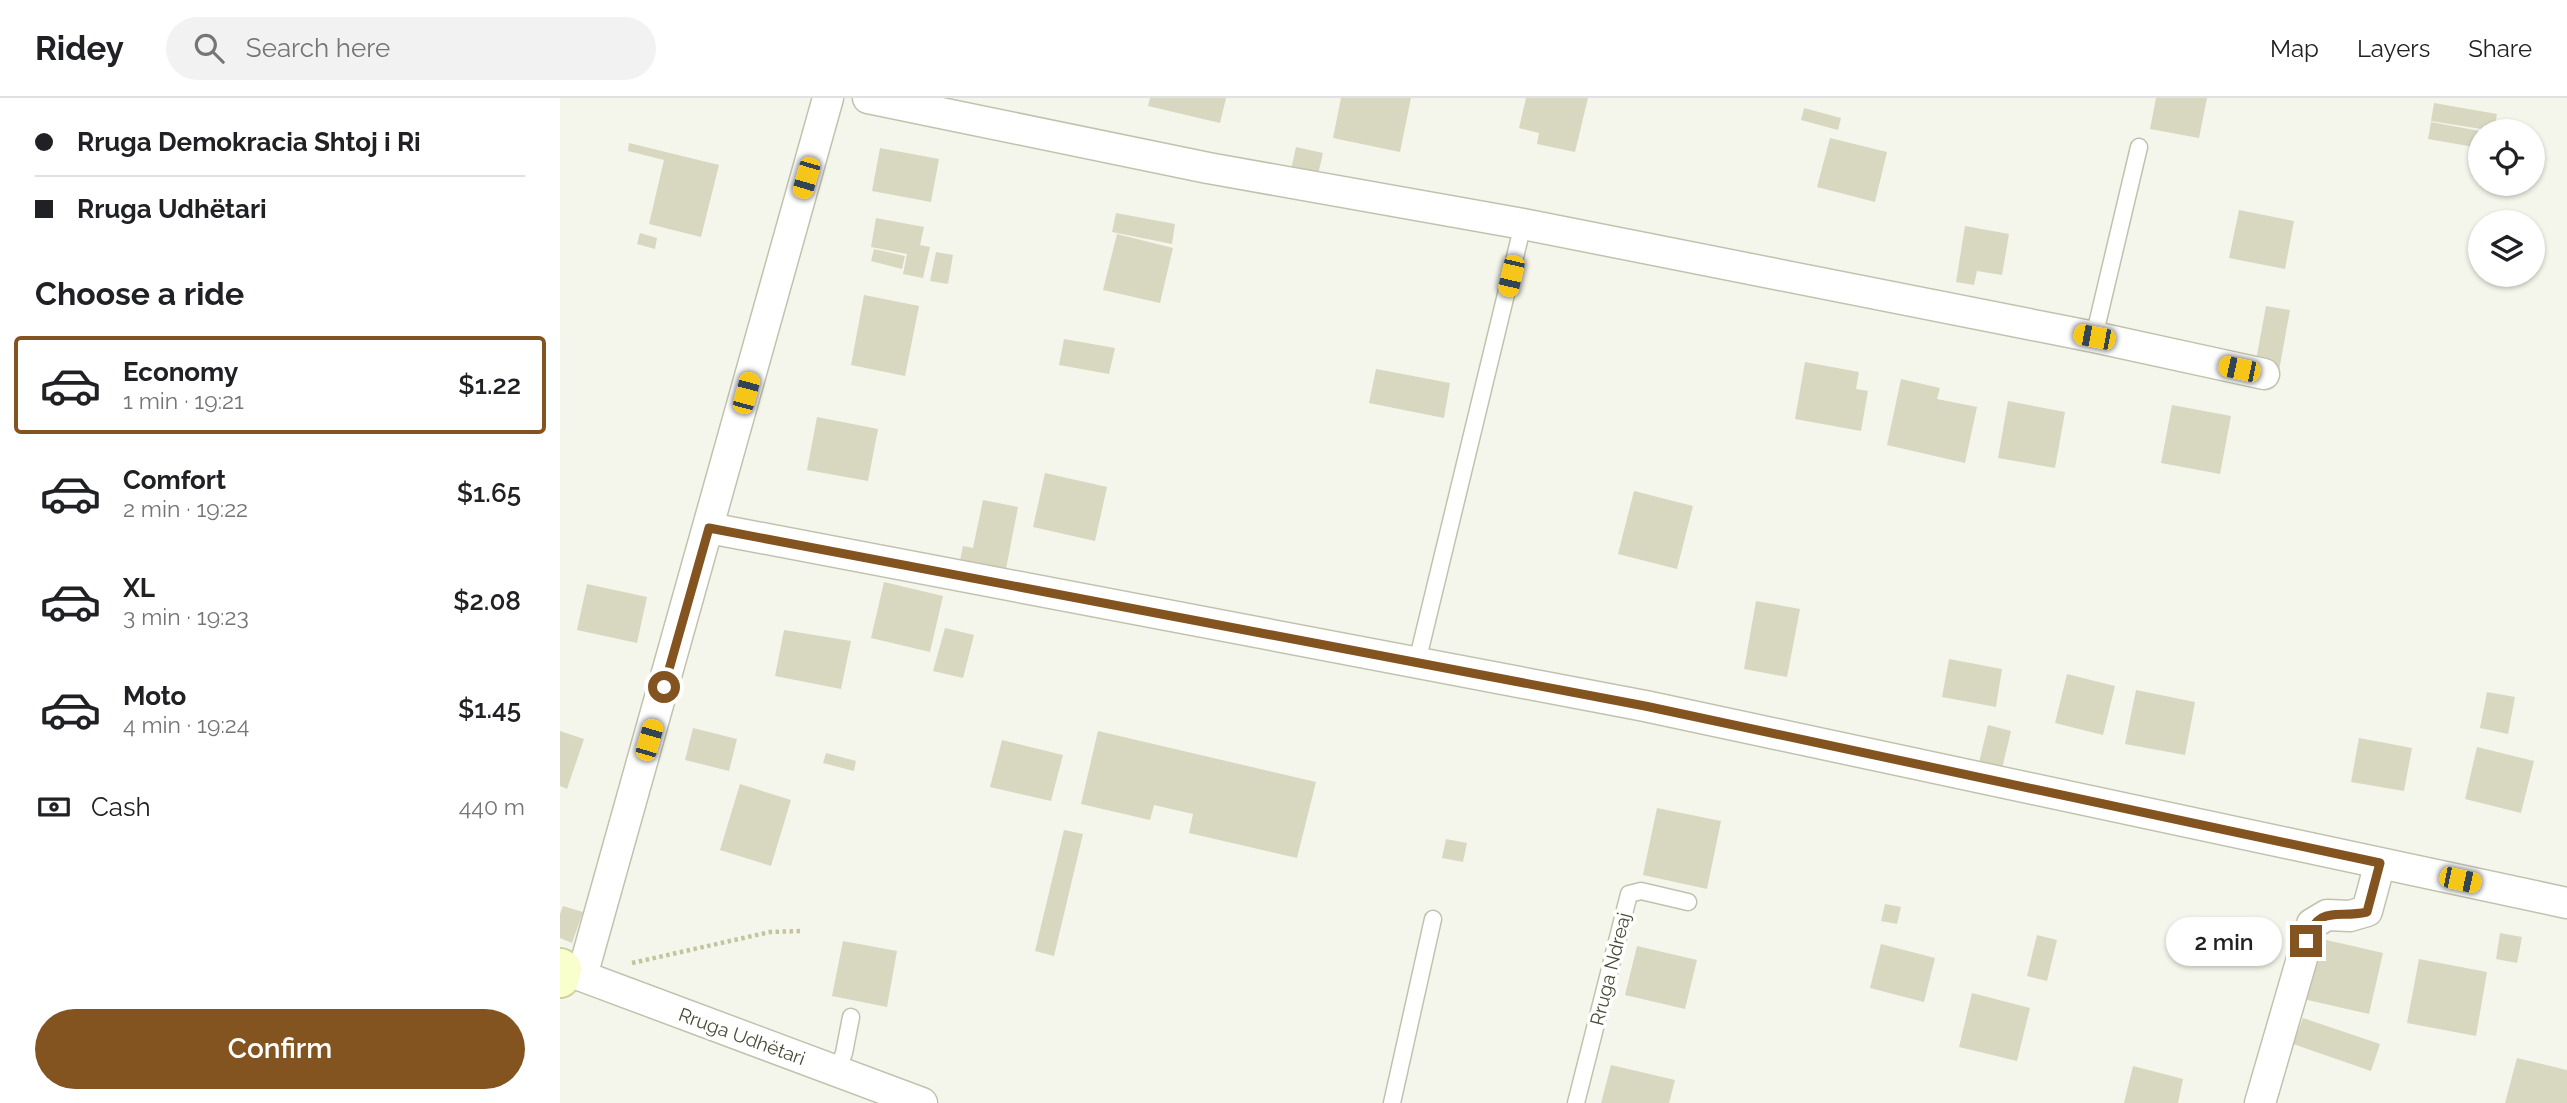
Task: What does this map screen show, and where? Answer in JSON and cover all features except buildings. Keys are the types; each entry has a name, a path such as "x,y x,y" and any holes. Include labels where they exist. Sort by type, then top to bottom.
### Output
{"street":[{"path":"570,969 709,528 828,98"},
{"path":"868,98 1208,168 1523,224 2094,337 2264,374"},
{"path":"709,528 1659,708 2567,903"},
{"path":"2260,1103 2312,925 2327,915 2350,916 2367,912 2380,863"},
{"name":"Rruga Udhëtari","path":"570,969 922,1103"}],"lane":[{"path":"2094,337 2139,147"},
{"path":"1417,662 1523,224"},
{"name":"Rruga Ndreaj","path":"1576,1103 1629,894 1641,891 1688,902"},
{"path":"1392,1103 1433,919"},
{"path":"837,1072 851,1017"}],"path":[{"path":"570,969 627,964 770,932 803,931"}],"route":[{"path":"664,687 709,528 1645,706 2380,863 2367,912 2350,916 2327,915 2312,925 2306,941"}]}
